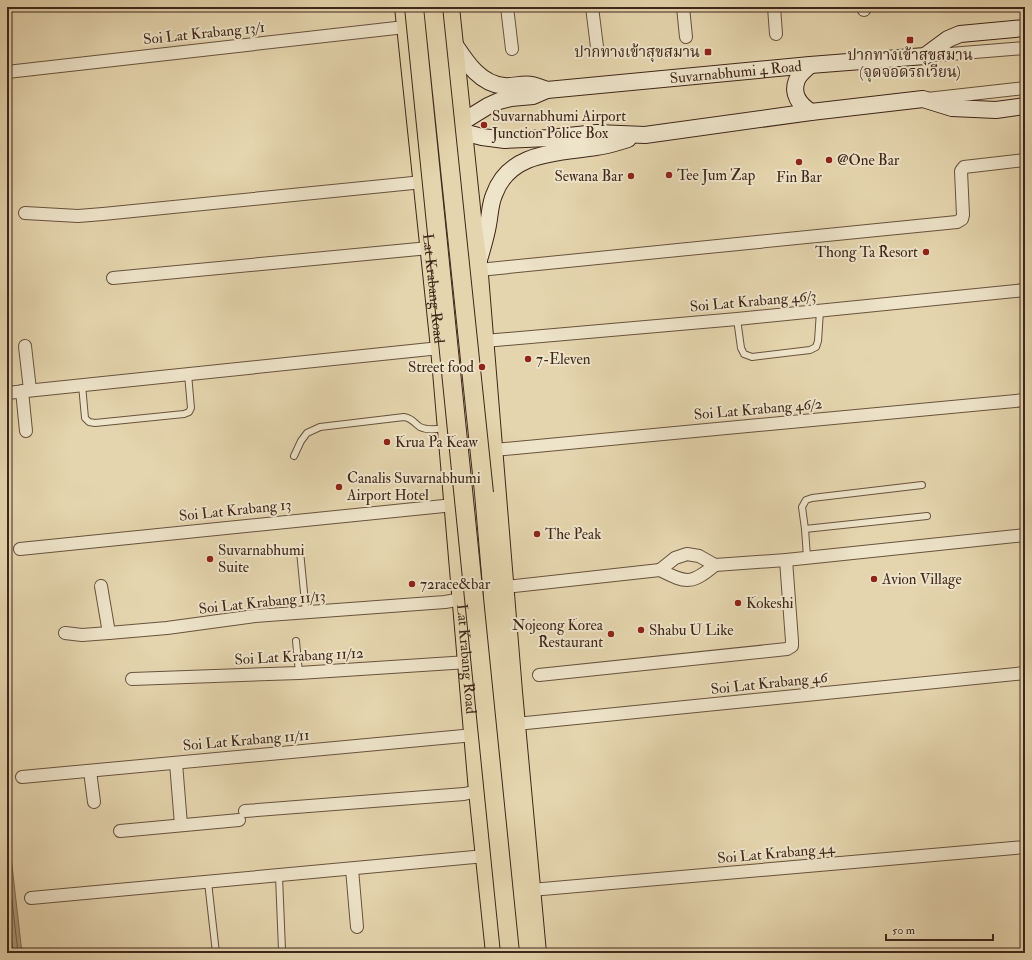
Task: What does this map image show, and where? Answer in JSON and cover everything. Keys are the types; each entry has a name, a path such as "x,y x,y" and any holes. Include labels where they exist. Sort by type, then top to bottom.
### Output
{"main road":[{"name":"Lat Krabang Road","path":"404,7 440,348 478,791 495,953"},
{"path":"414,7 510,953"},
{"path":"433,7 489,545 502,740 522,953"},
{"path":"450,7 460,127 478,266 485,341 516,724 537,953"}],"street":[{"path":"507,7 512,49"},
{"path":"592,7 597,46"},
{"path":"684,7 686,37"},
{"path":"774,7 776,34"},
{"name":"Soi Lat Krabang 13/1","path":"7,72 405,27"},
{"path":"924,56 948,39 960,34 1025,28"},
{"path":"453,42 469,65 476,72 491,82 501,86 531,85 547,90"},
{"path":"408,48 423,91 440,116 482,137 505,140 549,138 597,133 645,135"},
{"name":"Suvarnabhumi 4 Road","path":"421,164 437,139 460,127 498,101 533,96 547,90 810,65 1025,48"},
{"path":"810,65 797,79 796,88 797,99 811,112"},
{"path":"1025,88 811,112 645,135 597,147 544,154 530,158 517,166 501,180 494,195 478,266 957,222 962,219 963,215 961,171 964,167 1025,160"},
{"path":"923,99 952,108 996,110 1025,106"},
{"path":"25,213 70,216 103,214 422,182"},
{"path":"113,278 429,248"},
{"name":"Soi Lat Krabang 46/3","path":"485,341 737,319 1025,290"},
{"path":"26,346 26,431"},
{"path":"7,393 440,348"},
{"name":"Soi Lat Krabang 46/2","path":"494,450 1025,400"},
{"name":"Soi Lat Krabang 13","path":"20,549 454,504"},
{"path":"505,587 660,570 675,558 687,554 699,556 715,565 786,560 1025,535"},
{"path":"539,675 787,649 792,646 792,641 786,560"},
{"path":"660,570 676,579 689,581 701,576 715,565"},
{"path":"101,586 109,633"},
{"name":"Soi Lat Krabang 11/13","path":"65,633 82,635 109,633 167,628 255,616 462,599"},
{"name":"Soi Lat Krabang 11/12","path":"132,679 299,672 468,662"},
{"name":"Soi Lat Krabang 46","path":"516,724 1025,673"},
{"name":"Soi Lat Krabang 11/11","path":"22,777 474,735"},
{"path":"176,763 181,825"},
{"path":"90,771 94,802"},
{"path":"120,831 181,825 242,816 464,794 478,791"},
{"name":"Soi Lat Krabang 44","path":"531,890 1025,847"},
{"path":"31,898 485,856"},
{"path":"352,869 357,927"}],"lane":[{"path":"737,319 741,348 744,354 752,357 810,350 816,347 818,342 820,311"},
{"path":"82,385 85,418 89,422 96,423 184,414 189,412 191,408 188,374"},
{"path":"294,456 300,441 306,433 320,427 404,417 413,420 425,428 447,428"},
{"path":"807,557 802,507 806,500 812,498 922,485"},
{"path":"805,529 927,516"},
{"path":"300,551 306,613"},
{"path":"296,641 299,672"},
{"path":"279,876 282,950"},
{"path":"208,882 216,953"}],"water":[{"path":"7,822 22,953 7,953"}],"place":[{"name":"ปากทางเข้าสุขสมาน (จุดจอดรถเวียน)","path":"910,40"},
{"name":"ปากทางเข้าสุขสมาน","path":"708,52"},
{"name":"Suvarnabhumi Airport Junction Police Box","path":"484,125"},
{"name":"@One Bar","path":"829,160"},
{"name":"Fin Bar","path":"799,162"},
{"name":"Tee Jum Zap","path":"669,175"},
{"name":"Sewana Bar","path":"631,176"},
{"name":"Thong Ta Resort","path":"926,252"},
{"name":"7-Eleven","path":"528,359"},
{"name":"Street food","path":"482,367"},
{"name":"Krua Pa Keaw","path":"387,442"},
{"name":"Canalis Suvarnabhumi Airport Hotel","path":"339,487"},
{"name":"The Peak","path":"537,534"},
{"name":"Suvarnabhumi Suite","path":"210,559"},
{"name":"Avion Village","path":"874,579"},
{"name":"72race&bar","path":"412,584"},
{"name":"Kokeshi","path":"738,603"},
{"name":"Shabu U Like","path":"641,630"},
{"name":"Nojeong Korea Restaurant","path":"611,634"}]}
